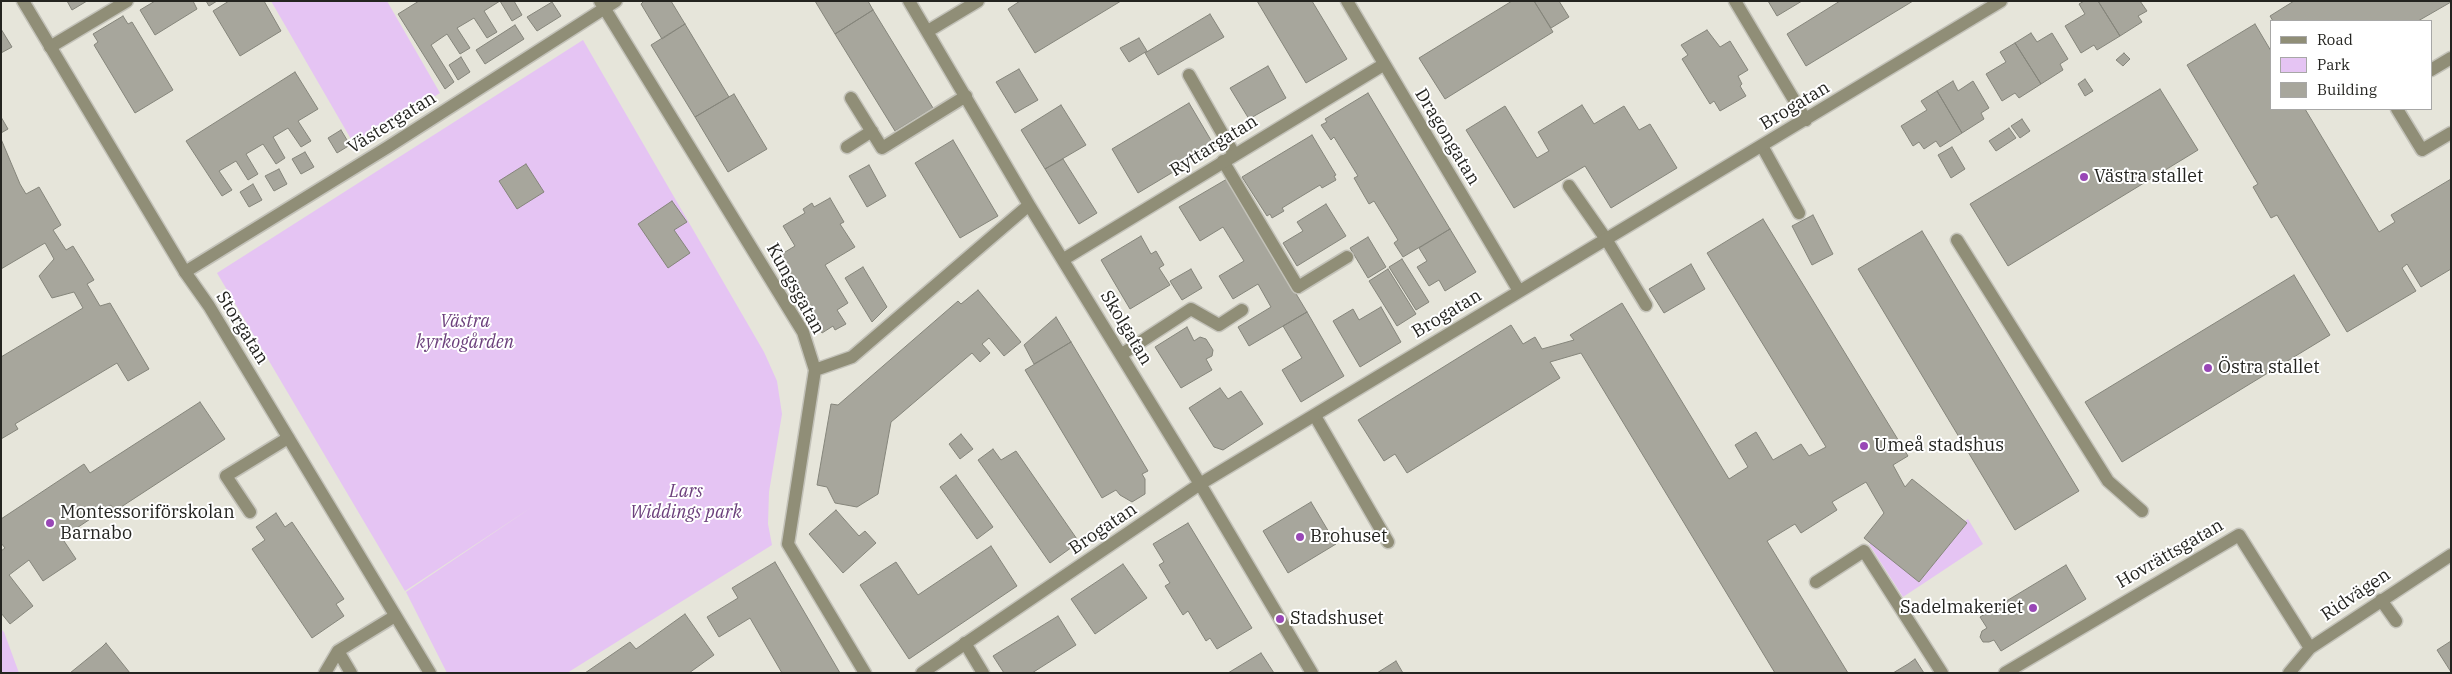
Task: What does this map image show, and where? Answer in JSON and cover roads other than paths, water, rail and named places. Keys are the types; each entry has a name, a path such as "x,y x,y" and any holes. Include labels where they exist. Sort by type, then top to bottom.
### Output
{"street":[{"name":"Storgatan","path":"23,1 185,272 209,306 430,673"},
{"path":"50,47 127,1"},
{"name":"Västergatan","path":"185,272 388,147 602,5 616,1"},
{"name":"Skolgatan","path":"910,1 1029,205 1122,354 1312,673"},
{"path":"928,31 978,1"},
{"name":"Dragongatan","path":"1347,1 1383,65 1519,291"},
{"path":"1735,1 1806,120"},
{"name":"Brogatan","path":"922,673 1200,484 2001,1"},
{"name":"Kungsgatan","path":"602,5 803,332 815,370 788,544 865,673"},
{"path":"2432,69 2451,58"},
{"name":"Ryttargatan","path":"1064,259 1383,65"},
{"path":"1189,75 1229,158 1298,287 1347,257"},
{"path":"850,98 882,148 966,96"},
{"path":"2398,110 2422,150 2451,133"},
{"path":"847,147 872,131"},
{"path":"1762,146 1799,212"},
{"path":"1569,186 1606,239 1646,305"},
{"path":"815,370 852,358 1029,205"},
{"path":"1957,240 2108,481 2142,511"},
{"path":"1122,354 1191,308 1219,325 1242,310"},
{"path":"1315,416 1388,542"},
{"path":"250,512 226,476 288,438"},
{"name":"Hovrättsgatan","path":"2004,673 2239,535 2310,648"},
{"path":"1816,582 1864,552 1942,673"},
{"name":"Ridvägen","path":"2288,673 2310,648 2451,555"},
{"path":"2381,600 2396,620"},
{"path":"325,673 338,651 395,616"},
{"path":"965,643 983,673"},
{"path":"338,651 351,673"}],"place":[{"name":"Västra stallet","path":"2084,177"},
{"name":"Östra stallet","path":"2208,368"},
{"name":"Umeå stadshus","path":"1864,446"},
{"name":"Montessoriförskolan Barnabo","path":"50,523"},
{"name":"Brohuset","path":"1300,537"},
{"name":"Sadelmakeriet","path":"2033,608"},
{"name":"Stadshuset","path":"1280,619"}],"park label":[{"name":"Västra kyrkogården","path":"465,332"},
{"name":"Lars Widdings park","path":"686,502"}]}
